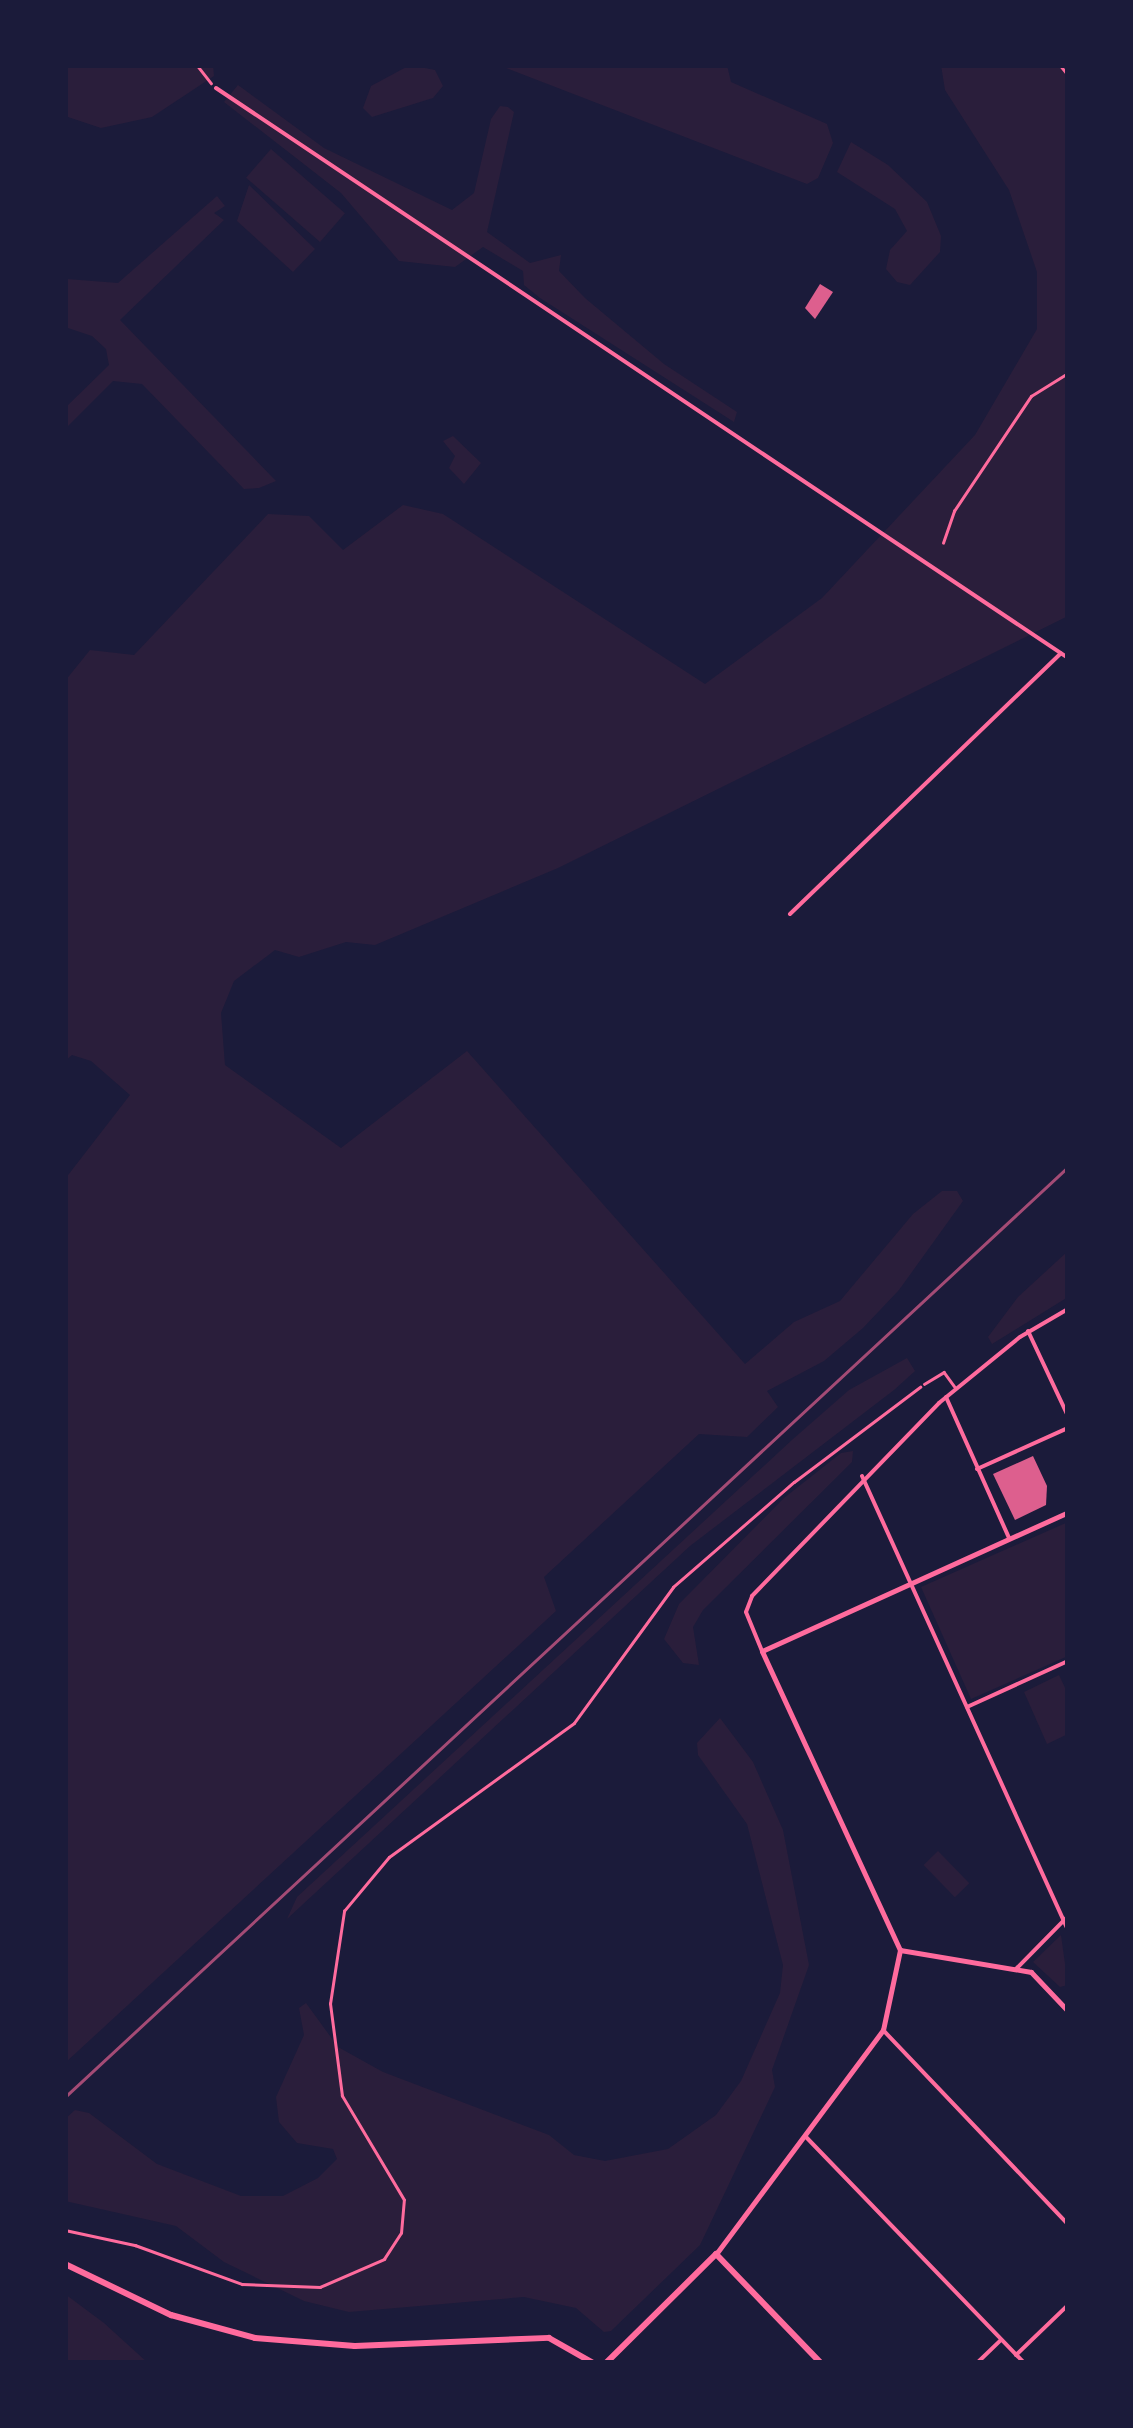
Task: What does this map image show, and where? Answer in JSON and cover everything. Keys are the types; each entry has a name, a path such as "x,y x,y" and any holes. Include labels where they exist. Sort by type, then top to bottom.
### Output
{"main road":[{"path":"606,2363 716,2254 822,2363"},
{"path":"65,2264 170,2315 254,2338 355,2346 549,2338 593,2363"}],"street":[{"path":"216,88 1068,658"},
{"path":"790,914 1060,653"},
{"path":"716,2254 882,2030 900,1950 762,1650 746,1612 749,1600 862,1476 946,1397 1028,1331 1068,1309"},
{"path":"1028,1331 1068,1416"},
{"path":"946,1397 1008,1538"},
{"path":"978,1469 1068,1428"},
{"path":"862,1476 1066,1918 1068,1930"},
{"path":"762,1650 1068,1512"},
{"path":"967,1707 1068,1663"},
{"path":"1015,1970 1066,1918"},
{"path":"900,1950 1030,1972 1068,2011"},
{"path":"882,2030 1068,2224"},
{"path":"806,2136 1024,2363"},
{"path":"1016,2354 1068,2305"},
{"path":"977,2363 1002,2340"}],"lane":[{"path":"924,1384 944,1372 956,1388"}],"path":[{"path":"197,65 216,88"},
{"path":"1060,65 1068,76"},
{"path":"943,543 954,511 1031,396 1068,372"},
{"path":"65,2230 135,2245 242,2284 320,2287 384,2260 401,2233 404,2200 342,2096 330,2004 344,1910 388,1857 574,1723 673,1587 794,1482 924,1384 932,1392"}],"shaded area":[{"path":"65,65 213,65 214,76 152,117 101,128 65,116"},
{"path":"410,65 435,70 443,86 433,98 372,117 363,108 371,86"},
{"path":"498,65 727,65 731,82 827,124 833,143 818,178 807,184"},
{"path":"941,65 1068,65 1068,616 558,868 375,945 346,942 299,957 275,950 234,981 221,1013 225,1065 341,1148 467,1051 745,1364 794,1322 840,1301 913,1214 942,1191 957,1191 963,1201 899,1290 863,1328 824,1361 767,1391 778,1407 747,1437 699,1434 544,1577 556,1611 65,2063 65,1179 130,1095 91,1061 72,1055 65,1061 65,681 90,650 134,655 268,514 309,516 343,550 403,505 443,514 705,684 822,598 975,435 1037,329 1037,272 1009,190 945,90"},
{"path":"238,85 324,148 452,210 474,193 491,119 500,106 508,107 514,112 487,232 530,263 561,255 559,271 585,298 664,364 737,412 734,422 540,298 524,285 523,271 483,247 455,267 399,261 341,193 224,102"},
{"path":"851,142 888,165 927,202 941,236 940,252 910,285 897,282 886,269 890,250 907,231 895,209 837,172"},
{"path":"271,149 345,213 320,242 246,178"},
{"path":"249,185 315,249 293,272 237,221"},
{"path":"217,196 225,206 214,213 224,220 120,320 276,481 259,488 244,489 142,384 113,381 65,429 65,408 109,365 106,349 92,336 65,327 67,279 118,283"},
{"path":"453,436 481,463 464,484 449,468 455,456 443,441"},
{"path":"1068,1251 1068,1297 992,1344 988,1337 1018,1297"},
{"path":"907,1358 915,1371 690,1546 287,1919 297,1897 793,1439 849,1390"},
{"path":"853,1451 852,1462 703,1610 693,1627 699,1665 683,1663 664,1639 679,1604 784,1498 841,1453"},
{"path":"1068,1522 1068,1656 971,1699 921,1587"},
{"path":"1059,1675 1068,1694 1068,1734 1047,1744 1024,1692"},
{"path":"720,1718 753,1762 783,1830 809,1965 772,2070 775,2087 700,2245 611,2331 604,2332 576,2308 524,2297 349,2312 304,2301 224,2262 176,2226 65,2201 65,2119 75,2110 89,2113 157,2164 241,2196 283,2196 318,2178 337,2159 333,2149 297,2143 279,2122 276,2097 304,2035 299,2008 306,2003 338,2047 383,2072 549,2135 574,2155 605,2161 668,2149 716,2115 741,2081 780,1993 783,1965 747,1824 698,1755 697,1743"},
{"path":"938,1851 969,1883 955,1897 924,1865"},
{"path":"1061,1935 1068,1985 1060,1987 1033,1962"},
{"path":"65,2294 104,2323 148,2363 65,2363"}],"building":[{"path":"820,284 833,292 815,319 805,308"},
{"path":"1033,1456 1047,1486 1046,1505 1015,1520 993,1474"}],"railway":[{"path":"65,2097 1068,1167"}]}
